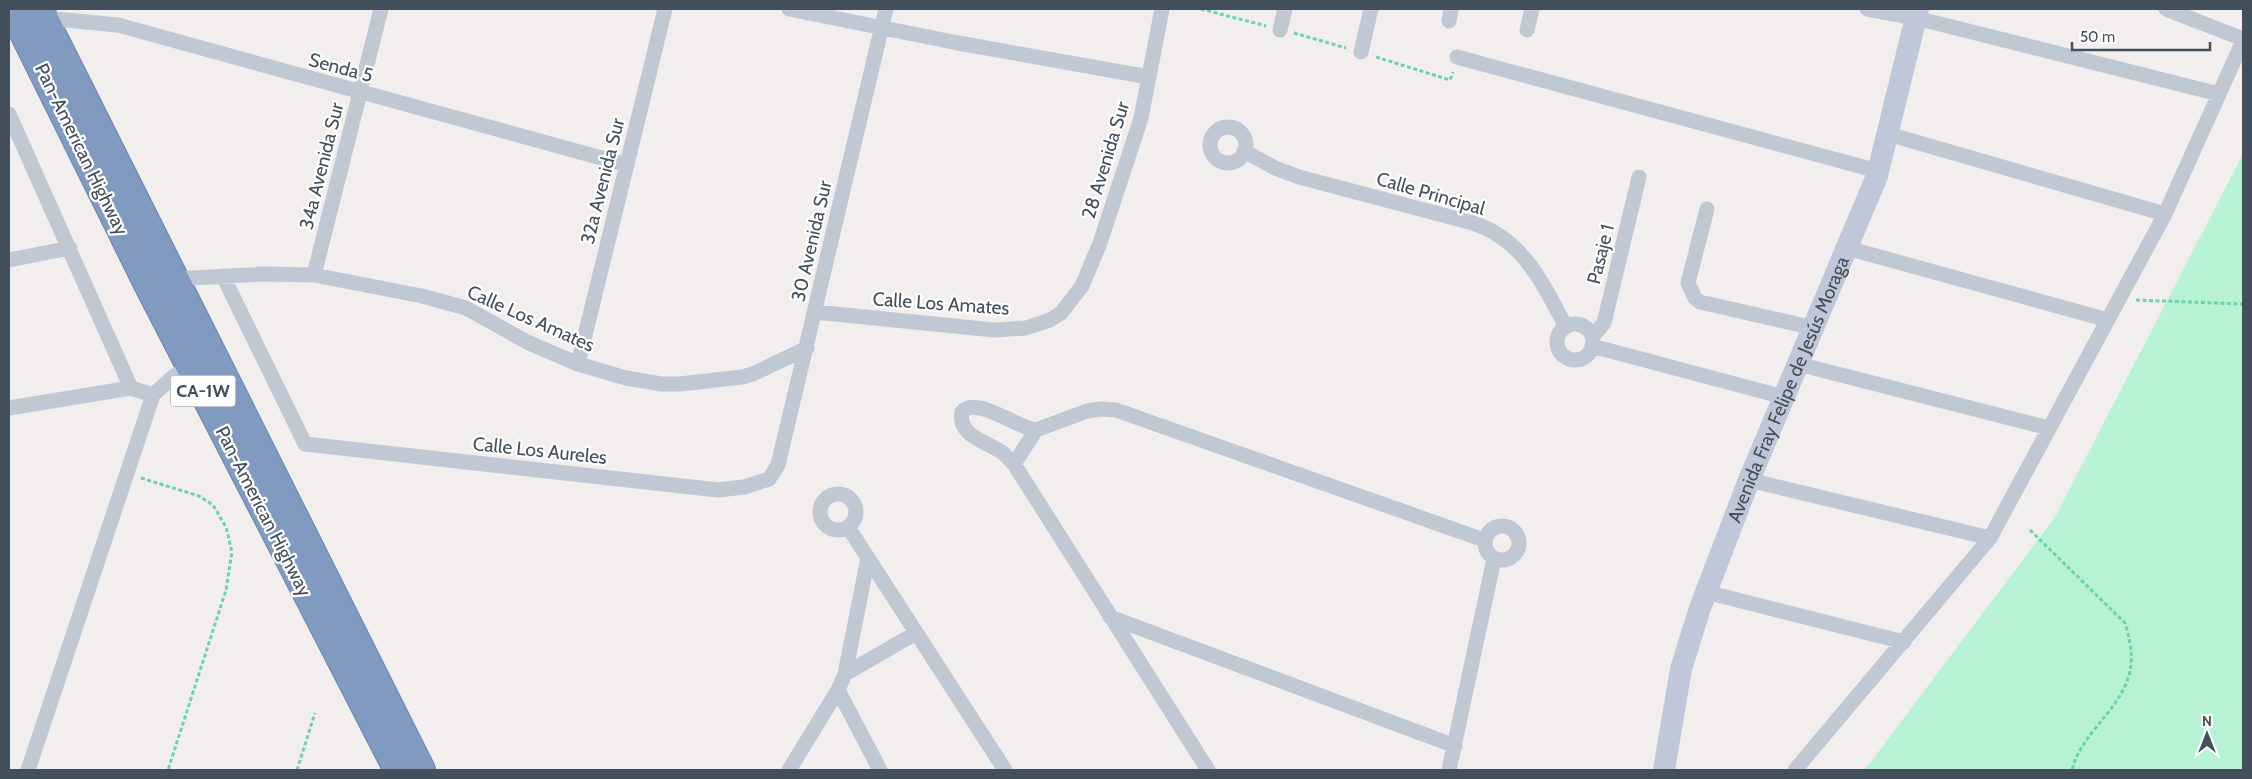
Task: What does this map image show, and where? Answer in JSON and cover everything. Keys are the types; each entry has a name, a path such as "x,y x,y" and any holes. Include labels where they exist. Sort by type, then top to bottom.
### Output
{"highway":[{"name":"Pan-American Highway","path":"12,9 190,366 398,770"},
{"name":"Pan-American Highway","path":"42,13 173,279 421,770"}],"street":[{"name":"34a Avenida Sur","path":"314,275 381,9"},
{"name":"32a Avenida Sur","path":"578,364 665,9"},
{"path":"789,9 1149,77"},
{"name":"30 Avenida Sur","path":"768,479 778,465 886,9"},
{"name":"28 Avenida Sur","path":"1061,313 1082,286 1100,243 1141,118 1162,9"},
{"path":"1280,30 1285,9"},
{"path":"1361,52 1371,9"},
{"path":"1526,30 1532,9"},
{"path":"1867,9 1917,13 2219,94"},
{"path":"1795,770 1990,538 2165,214 2243,40 2166,9"},
{"name":"Senda 5","path":"42,13 118,26 627,165"},
{"name":"Avenida Fray Felipe de Jesús Moraga","path":"1664,770 1681,669 1706,592 1749,480 1814,328 1878,170 1917,13"},
{"path":"1457,57 1878,170"},
{"path":"9,114 131,388"},
{"path":"1888,134 2165,214"},
{"name":"Calle Principal","path":"1244,151 1284,172 1473,223 1500,236 1515,247 1532,266 1566,328"},
{"name":"Pasaje 1","path":"1592,342 1604,323 1640,177"},
{"path":"1707,209 1688,283 1695,298 1700,302 1814,328"},
{"path":"9,260 70,248"},
{"path":"1847,248 2108,320"},
{"name":"Calle Los Amates","path":"173,279 223,276 314,275 422,296 466,308 527,342 578,364 626,378 661,384 720,381 753,374 807,348"},
{"name":"Calle Los Aureles","path":"223,276 306,444 718,490 744,488 768,479"},
{"name":"Calle Los Amates","path":"815,312 994,330 1026,328 1050,320 1061,313"},
{"path":"1574,325 1580,326 1589,332 1592,342 1584,357 1579,360 1567,359 1559,350 1557,345 1560,333 1566,328 1574,325"},
{"path":"1592,342 1784,397"},
{"path":"1798,364 2050,428"},
{"path":"28,770 152,395 174,376 190,366"},
{"path":"9,408 131,388 152,395"},
{"path":"1208,770 1014,464 1003,454 972,436 965,428 961,417 962,412 971,406 980,407 1019,426 1036,430 1087,411 1102,408 1116,410 1484,540"},
{"path":"1014,464 1036,430"},
{"path":"1749,480 1990,538"},
{"path":"1495,526 1507,526 1516,532 1519,543 1515,554 1506,560 1494,559 1486,551 1484,540 1486,534 1495,526"},
{"path":"848,527 1004,770"},
{"path":"789,770 838,690 845,674 868,558"},
{"path":"1450,770 1494,559"},
{"path":"1706,592 1904,642"},
{"path":"1110,617 1454,746"},
{"path":"845,674 916,632"},
{"path":"838,690 880,770"}],"path":[{"path":"1201,9 1361,52 1450,80 1457,57"},
{"path":"2118,300 2243,304"},
{"path":"126,474 199,496 213,505 226,527 232,552 226,590 168,770"},
{"path":"2030,530 2125,623 2131,642 2132,664 2128,680 2116,702 2083,744 2075,758 2072,770"},
{"path":"297,770 315,713"}],"green space":[{"path":"2243,154 2243,770 1863,770 2055,517"}]}
